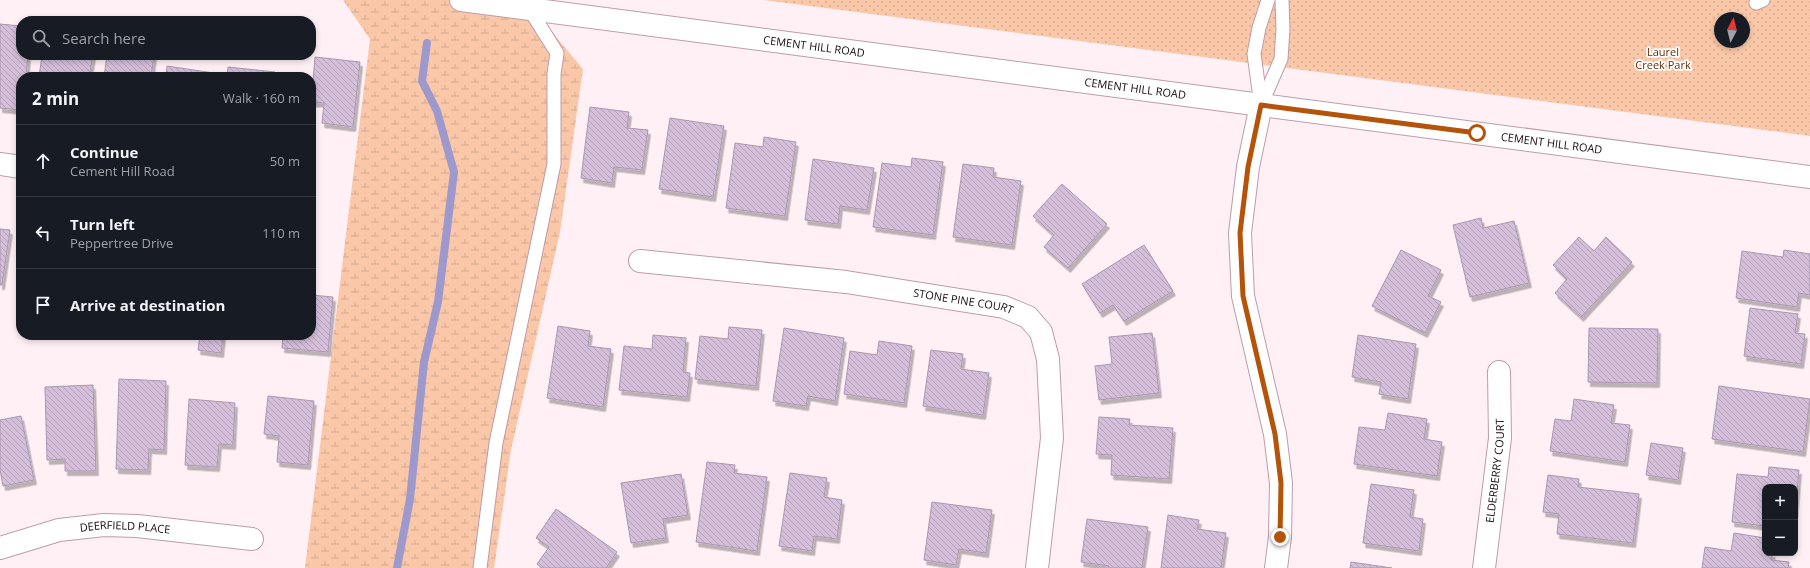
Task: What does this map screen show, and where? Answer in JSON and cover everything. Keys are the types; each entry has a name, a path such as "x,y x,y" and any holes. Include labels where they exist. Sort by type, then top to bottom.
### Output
{"street":[{"name":"CEMENT HILL ROAD","path":"461,0 526,4 1261,105 1810,177"},
{"path":"1261,105 1248,167 1240,233 1243,296 1275,434 1281,483 1280,537 1276,568"},
{"path":"0,164 16,166"},
{"name":"STONE PINE COURT","path":"640,261 846,282 1004,307 1028,317 1041,332 1048,359 1052,438 1037,568"},
{"name":"ELDERBERRY COURT","path":"1484,568 1500,438 1499,372"},
{"name":"DEERFIELD PLACE","path":"0,548 59,530 104,525 137,526 252,539"}],"lane":[{"path":"1261,105 1254,54 1259,28 1268,0"},
{"path":"1261,105 1280,59 1283,29 1282,0"},
{"path":"480,568 496,442 554,164 554,74 557,53 526,4"}],"green space":[{"path":"343,0 525,0 583,69 560,232 511,450 494,568 305,568 370,39"},
{"name":"Laurel Creek Park","path":"764,0 1810,0 1810,136"}],"building":[{"path":"0,24 16,26 16,60 28,60 26,72 16,72 16,110 0,108"},
{"path":"316,57 360,62 353,127 322,123 324,103 316,102 316,72 314,72"},
{"path":"41,60 92,60 90,72 40,72"},
{"path":"106,60 153,60 152,72 105,72"},
{"path":"167,66 207,72 166,72"},
{"path":"228,67 275,72 228,72"},
{"path":"590,107 629,112 627,128 648,130 642,170 614,167 612,183 581,178"},
{"path":"670,118 724,126 713,197 659,189"},
{"path":"764,137 796,142 785,216 726,208 735,143 763,147"},
{"path":"912,158 943,162 933,235 873,227 882,163 911,167"},
{"path":"813,159 874,168 867,210 840,206 838,224 805,220"},
{"path":"963,164 994,168 993,177 1021,181 1012,245 953,237"},
{"path":"1062,184 1107,224 1068,268 1044,247 1054,235 1033,216"},
{"path":"1481,218 1483,228 1514,221 1529,283 1470,297 1453,225"},
{"path":"0,229 10,230 2,285 0,285"},
{"path":"1579,237 1594,251 1606,237 1632,262 1581,317 1555,293 1567,279 1553,265"},
{"path":"1144,245 1173,291 1124,321 1113,305 1100,313 1082,284"},
{"path":"1401,250 1441,270 1428,296 1441,302 1425,333 1372,306"},
{"path":"1784,250 1810,254 1810,295 1799,293 1797,307 1736,298 1742,251 1783,257"},
{"path":"316,295 333,297 328,352 282,348 283,340 316,340"},
{"path":"1750,308 1798,314 1795,333 1805,334 1801,364 1744,356"},
{"path":"558,326 590,331 588,346 611,349 603,407 547,398"},
{"path":"729,327 762,330 756,386 695,379 700,336 728,339"},
{"path":"784,328 844,338 835,401 808,396 806,406 773,401"},
{"path":"1589,328 1658,329 1657,383 1588,382"},
{"path":"1152,333 1159,393 1099,400 1095,366 1112,364 1109,337"},
{"path":"653,335 686,338 683,372 690,373 687,397 619,390 624,346 652,349"},
{"path":"1358,335 1416,344 1408,399 1379,394 1381,382 1352,377"},
{"path":"199,340 222,340 221,353 198,350"},
{"path":"879,341 912,346 904,403 844,394 850,351 877,355"},
{"path":"931,350 963,354 961,369 989,373 983,415 923,406"},
{"path":"119,379 166,381 164,450 149,449 148,470 116,469"},
{"path":"93,385 96,471 65,471 65,459 47,460 45,387"},
{"path":"1719,386 1810,399 1803,452 1712,439"},
{"path":"268,396 314,401 308,465 277,462 279,436 264,434"},
{"path":"189,399 235,403 233,445 219,444 217,467 185,465"},
{"path":"1574,399 1614,405 1611,423 1630,425 1625,462 1550,451 1555,419 1571,421"},
{"path":"1388,413 1427,419 1424,439 1442,442 1437,476 1354,464 1359,427 1385,430"},
{"path":"21,416 34,480 3,486 0,470 0,420"},
{"path":"1099,417 1130,419 1129,425 1173,428 1169,479 1111,475 1112,455 1096,454"},
{"path":"1651,443 1683,448 1678,480 1646,475"},
{"path":"707,462 735,465 734,473 767,477 757,551 696,542"},
{"path":"1769,467 1799,470 1798,484 1762,484 1762,526 1732,522 1737,474 1768,477"},
{"path":"790,473 827,478 824,497 842,500 837,539 814,536 812,551 779,546"},
{"path":"681,474 688,515 663,519 666,538 631,543 621,483"},
{"path":"1548,475 1579,479 1578,487 1639,494 1633,543 1557,534 1559,514 1543,512"},
{"path":"1371,484 1414,490 1410,517 1423,519 1419,551 1363,543"},
{"path":"932,502 992,510 986,553 959,549 956,565 924,560"},
{"path":"556,509 617,552 606,568 542,568 537,564 549,547 536,538"},
{"path":"1168,515 1199,520 1197,529 1226,533 1221,568 1161,568"},
{"path":"1087,519 1148,527 1142,568 1108,568 1109,566 1081,562"},
{"path":"1734,533 1762,538 1762,556 1772,556 1771,560 1789,562 1788,568 1702,568 1705,547 1731,551"},
{"path":"1351,562 1392,568 1350,568"}],"waterway":[{"path":"397,568 410,499 424,362 438,302 454,172 437,111 422,81 427,43"}],"route":[{"path":"1280,537 1281,483 1275,434 1243,296 1240,233 1248,167 1261,105 1477,133"}]}
